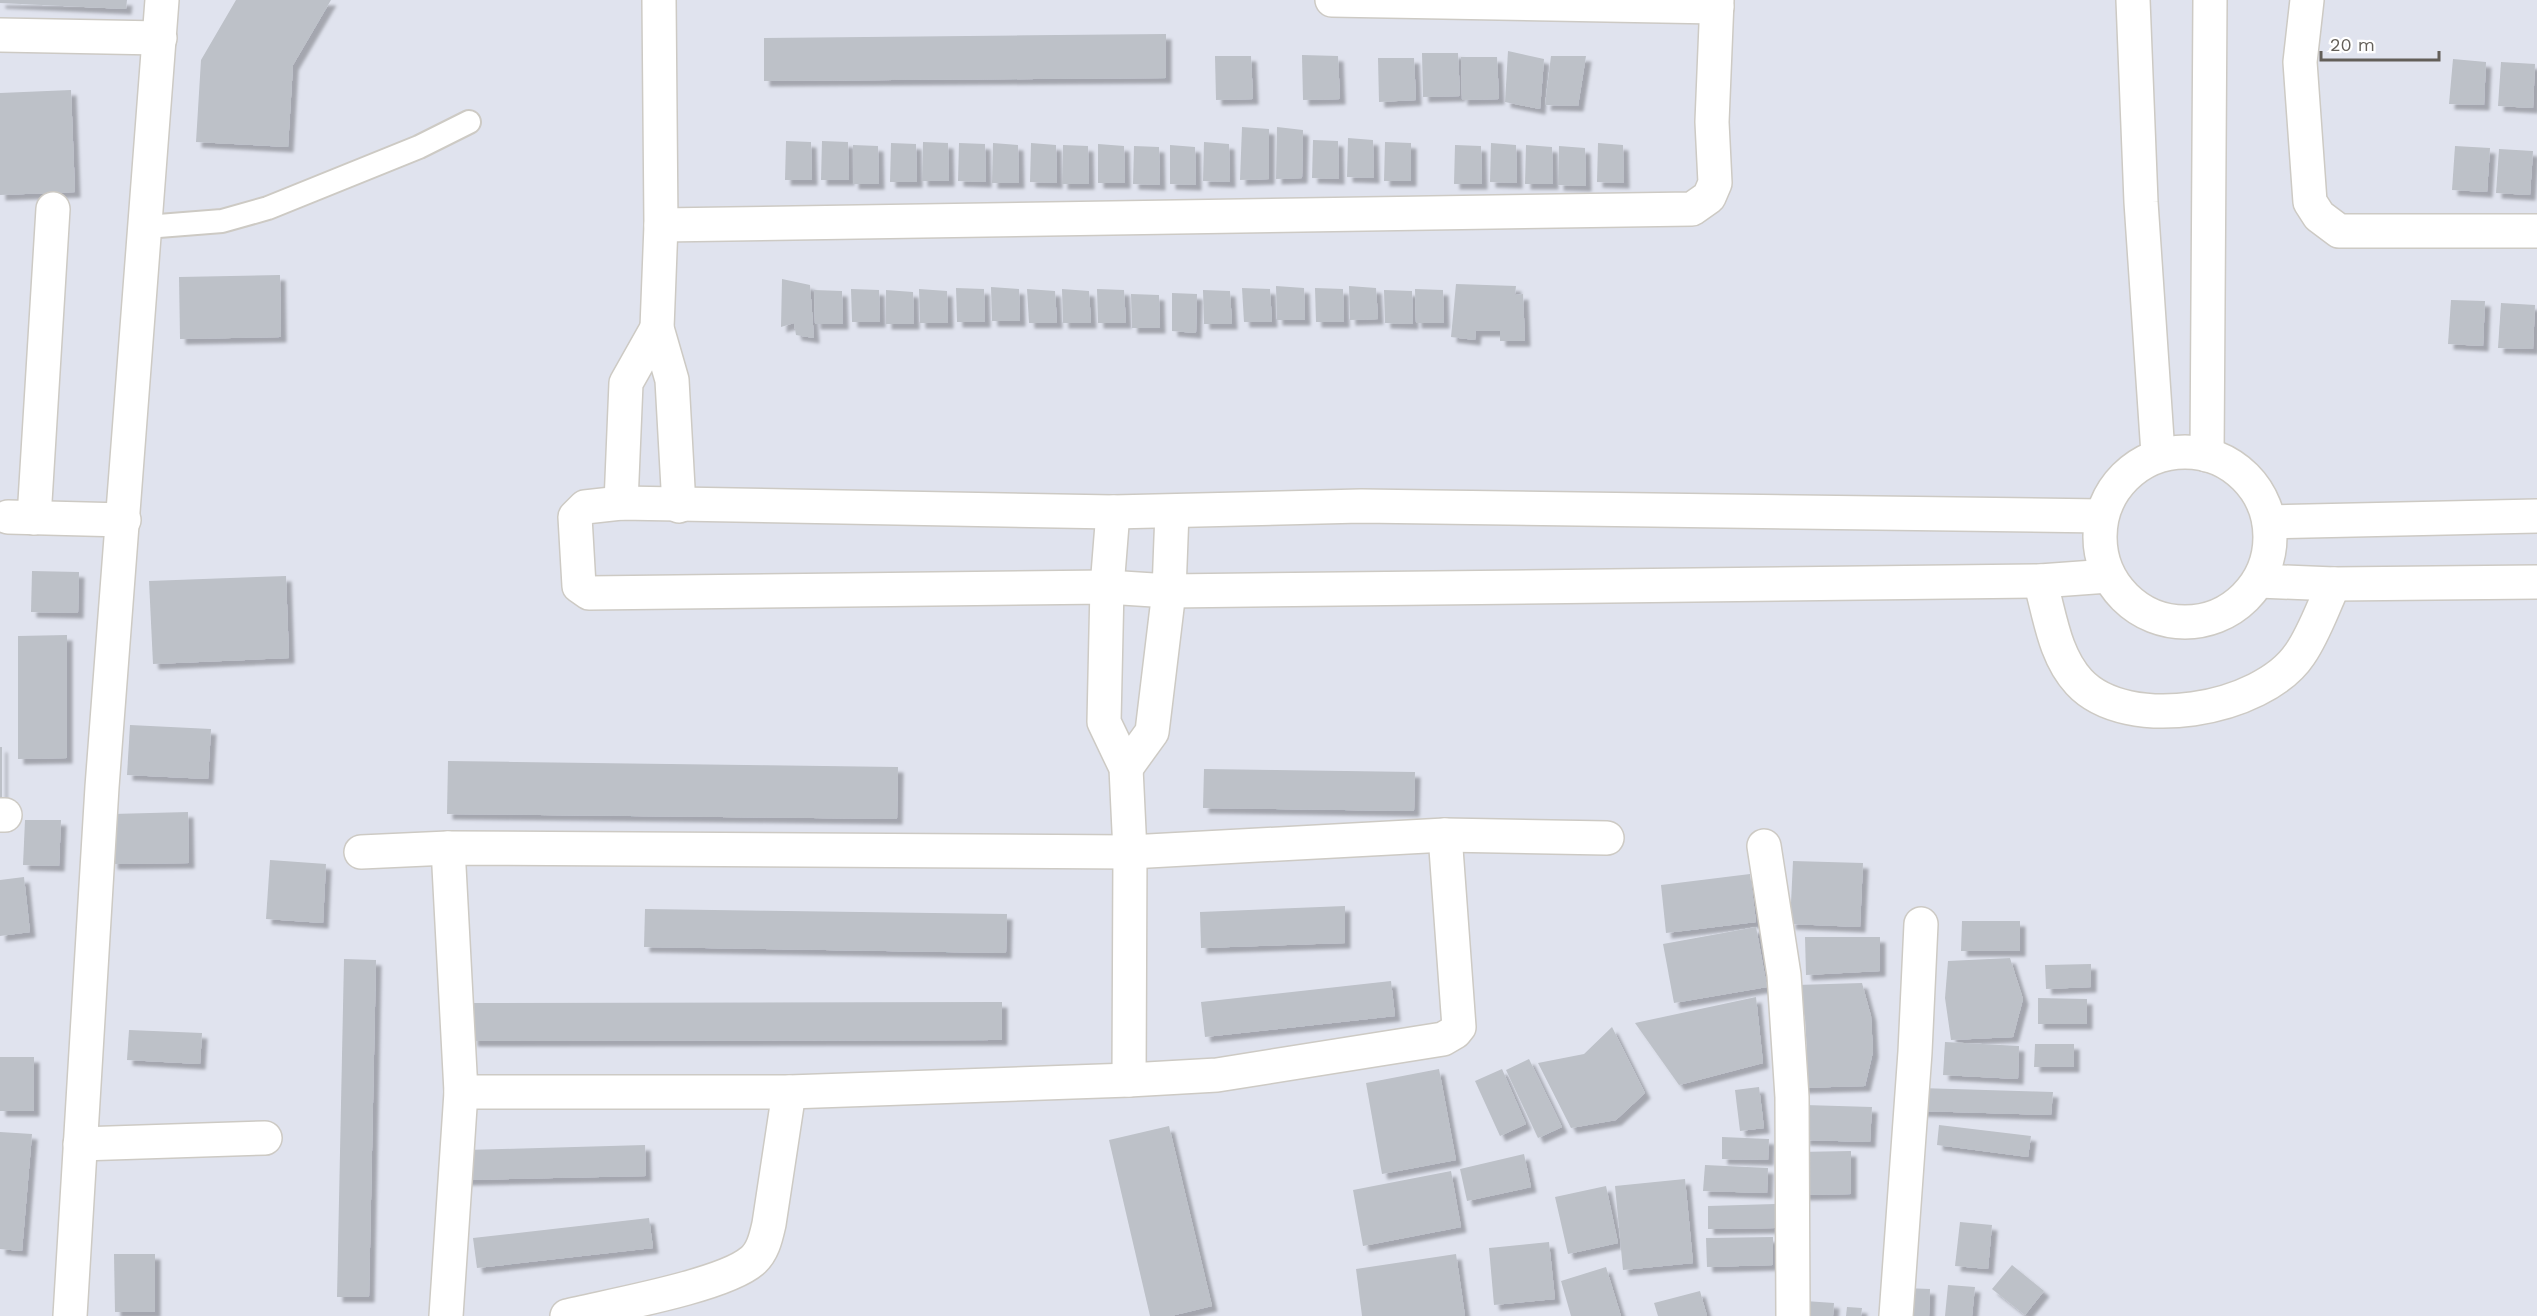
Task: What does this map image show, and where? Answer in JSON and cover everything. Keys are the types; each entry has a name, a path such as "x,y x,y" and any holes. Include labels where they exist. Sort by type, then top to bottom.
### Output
{"street":[{"path":"70,1316 102,787 162,0"},
{"path":"659,0 661,225 657,328 672,380 679,506"},
{"path":"661,225 1692,209 1709,197 1714,183 1712,122 1717,4 1332,0"},
{"path":"2133,0 2141,202 2158,454"},
{"path":"2207,455 2210,0"},
{"path":"2307,0 2300,62 2310,202 2319,216 2339,231 2537,231"},
{"path":"0,35 160,38"},
{"path":"53,209 11,517 124,520"},
{"path":"621,503 626,383 657,328"},
{"path":"2158,454 2207,455 2230,464 2249,481 2258,493 2269,522 2270,542 2267,561 2259,581 2237,606 2206,620 2189,623 2172,622 2141,611 2116,589 2108,576 2099,546 2102,516 2111,495 2125,477 2158,454"},
{"path":"2102,516 1361,506 1113,512 679,506 621,503 585,507 575,517 579,586 584,591 1107,587 1169,591 2040,581 2108,576"},
{"path":"1113,512 1107,587 1104,722 1126,768 1130,852 1129,1080"},
{"path":"1126,768 1152,732 1169,591 1172,512"},
{"path":"2269,522 2537,516"},
{"path":"2040,581 2061,656 2078,681 2095,697 2150,712 2188,709 2240,697 2265,685 2300,654 2334,584"},
{"path":"2259,581 2334,584 2537,582"},
{"path":"461,1092 789,1092 1129,1080 1217,1075 1434,1040 1455,1032 1459,1027 1445,835"},
{"path":"361,852 448,849 1130,852 1445,835 1607,838"},
{"path":"1764,846 1784,975 1791,1086 1793,1316"},
{"path":"446,1316 461,1092 448,849"},
{"path":"1896,1316 1914,1064 1921,924"},
{"path":"567,1316 706,1281 729,1274 753,1261 764,1245 769,1224 789,1092"},
{"path":"80,1144 265,1138"}],"lane":[{"path":"146,227 222,221 268,208 419,147 469,122"}],"building":[{"path":"0,0 127,0 126,9 0,3"},
{"path":"236,0 331,0 293,65 288,147 196,142 201,60"},
{"path":"1166,34 1166,78 764,81 764,38"},
{"path":"1508,51 1544,59 1540,109 1505,102"},
{"path":"1422,53 1458,53 1460,96 1423,97"},
{"path":"1302,55 1338,56 1340,99 1303,100"},
{"path":"1215,56 1251,56 1253,99 1216,100"},
{"path":"1551,56 1586,56 1578,106 1545,105"},
{"path":"1461,57 1497,57 1499,99 1462,100"},
{"path":"1378,58 1414,58 1416,100 1379,102"},
{"path":"2453,59 2486,62 2484,105 2449,104"},
{"path":"2501,62 2535,64 2533,108 2498,106"},
{"path":"71,90 75,192 0,195 0,93"},
{"path":"1242,127 1269,129 1269,179 1240,180"},
{"path":"1277,127 1303,130 1302,178 1276,179"},
{"path":"1348,138 1373,140 1374,178 1347,177"},
{"path":"1313,140 1338,141 1339,179 1312,178"},
{"path":"786,141 811,142 812,180 785,180"},
{"path":"822,141 848,142 849,180 821,180"},
{"path":"923,142 948,143 949,181 922,181"},
{"path":"1204,142 1229,144 1230,182 1203,181"},
{"path":"1385,142 1411,143 1411,181 1384,181"},
{"path":"891,143 916,144 917,182 890,182"},
{"path":"959,143 985,144 986,182 958,181"},
{"path":"993,143 1018,145 1019,183 992,183"},
{"path":"1031,143 1056,145 1057,183 1030,182"},
{"path":"1491,143 1516,145 1517,183 1490,182"},
{"path":"1598,143 1623,145 1624,183 1597,182"},
{"path":"1098,144 1124,146 1125,183 1098,183"},
{"path":"853,145 878,146 879,184 853,184"},
{"path":"1063,145 1088,146 1089,184 1062,184"},
{"path":"1170,145 1195,147 1196,185 1170,184"},
{"path":"1455,145 1481,146 1482,184 1454,184"},
{"path":"1526,145 1552,147 1553,184 1525,184"},
{"path":"1134,146 1159,147 1160,185 1133,184"},
{"path":"1559,146 1585,148 1586,186 1558,185"},
{"path":"2455,146 2490,148 2487,192 2452,190"},
{"path":"2499,149 2533,151 2530,195 2496,193"},
{"path":"280,275 281,337 180,339 179,277"},
{"path":"782,279 810,285 814,338 796,335 794,323 781,327"},
{"path":"1456,284 1516,286 1515,295 1523,294 1525,341 1500,341 1500,331 1476,331 1475,340 1451,337"},
{"path":"1276,286 1304,288 1305,320 1277,320"},
{"path":"1349,286 1376,288 1378,319 1350,320"},
{"path":"991,287 1019,289 1020,321 992,321"},
{"path":"956,288 984,289 985,322 957,322"},
{"path":"1242,288 1270,289 1272,322 1244,322"},
{"path":"1315,288 1343,289 1344,322 1316,322"},
{"path":"851,289 879,290 880,322 852,322"},
{"path":"919,289 947,291 948,323 920,323"},
{"path":"1027,289 1055,291 1057,323 1029,323"},
{"path":"1062,289 1089,291 1091,323 1063,323"},
{"path":"1097,289 1124,290 1126,323 1098,323"},
{"path":"1415,289 1443,290 1444,323 1416,323"},
{"path":"814,290 842,291 843,324 815,324"},
{"path":"886,290 913,292 914,324 886,324"},
{"path":"1203,290 1230,291 1232,324 1204,324"},
{"path":"1384,290 1412,291 1413,324 1385,323"},
{"path":"1172,293 1197,294 1196,333 1172,331"},
{"path":"1131,294 1159,295 1160,328 1132,328"},
{"path":"2451,300 2485,301 2483,346 2448,344"},
{"path":"2501,303 2535,305 2533,349 2498,348"},
{"path":"32,571 79,572 78,613 31,612"},
{"path":"286,576 289,658 153,664 149,581"},
{"path":"67,635 67,758 18,759 18,636"},
{"path":"130,725 211,729 208,779 127,775"},
{"path":"0,747 2,747 2,802 0,802"},
{"path":"448,761 898,767 897,819 447,814"},
{"path":"1204,769 1415,772 1414,811 1203,808"},
{"path":"188,812 189,863 112,864 112,814"},
{"path":"25,820 61,820 59,866 23,865"},
{"path":"270,860 326,864 323,923 266,919"},
{"path":"1793,861 1863,863 1860,927 1790,924"},
{"path":"1750,874 1756,922 1666,933 1661,885"},
{"path":"24,877 30,932 0,936 0,880"},
{"path":"1345,906 1345,943 1201,948 1200,912"},
{"path":"645,909 1007,914 1006,953 644,947"},
{"path":"1962,921 2020,921 2020,951 1961,951"},
{"path":"1756,927 1767,987 1674,1003 1663,944"},
{"path":"1805,937 1880,937 1880,971 1806,975"},
{"path":"2010,958 2023,999 2013,1037 1951,1040 1945,998 1948,961"},
{"path":"344,959 376,960 369,1297 337,1297"},
{"path":"2091,964 2091,987 2046,989 2045,965"},
{"path":"1391,981 1395,1016 1205,1037 1201,1002"},
{"path":"1862,983 1871,1016 1873,1052 1865,1086 1799,1088 1807,1053 1805,1018 1796,985"},
{"path":"1756,997 1763,1063 1679,1085 1635,1023"},
{"path":"2038,998 2087,999 2087,1024 2038,1024"},
{"path":"1002,1002 1002,1040 472,1041 472,1003"},
{"path":"1612,1027 1645,1093 1616,1120 1571,1128 1538,1063 1584,1054"},
{"path":"129,1030 202,1033 200,1064 127,1060"},
{"path":"1945,1042 2019,1046 2018,1079 1943,1075"},
{"path":"2035,1044 2074,1044 2074,1067 2034,1067"},
{"path":"0,1057 34,1057 34,1111 0,1111"},
{"path":"1529,1059 1562,1127 1538,1138 1506,1070"},
{"path":"1439,1069 1456,1160 1382,1174 1366,1083"},
{"path":"1502,1069 1526,1124 1500,1136 1475,1081"},
{"path":"1759,1087 1764,1128 1740,1131 1735,1090"},
{"path":"1920,1088 2053,1092 2051,1115 1919,1111"},
{"path":"1805,1105 1872,1107 1870,1142 1804,1140"},
{"path":"1939,1125 2031,1136 2028,1157 1937,1145"},
{"path":"1169,1126 1212,1306 1171,1316 1150,1316 1109,1140"},
{"path":"0,1132 32,1134 22,1251 0,1249"},
{"path":"1722,1137 1769,1139 1768,1160 1722,1159"},
{"path":"645,1145 646,1176 465,1180 465,1150"},
{"path":"1851,1151 1851,1194 1798,1195 1798,1152"},
{"path":"1524,1154 1531,1187 1467,1201 1460,1169"},
{"path":"1705,1165 1768,1168 1767,1193 1703,1191"},
{"path":"1451,1171 1461,1227 1363,1246 1353,1190"},
{"path":"1685,1179 1693,1263 1623,1270 1615,1186"},
{"path":"1606,1186 1618,1243 1568,1254 1555,1197"},
{"path":"1775,1204 1775,1228 1708,1229 1708,1206"},
{"path":"649,1218 653,1248 477,1268 473,1238"},
{"path":"1960,1222 1992,1225 1988,1269 1955,1266"},
{"path":"1773,1237 1773,1265 1707,1267 1706,1238"},
{"path":"1549,1242 1555,1299 1494,1305 1489,1248"},
{"path":"114,1254 155,1254 155,1312 115,1312"},
{"path":"1456,1254 1465,1316 1362,1316 1356,1269"},
{"path":"2012,1265 2044,1291 2025,1315 1992,1289"},
{"path":"1606,1267 1621,1316 1571,1316 1561,1281"},
{"path":"1948,1285 1975,1287 1972,1316 1945,1316"},
{"path":"1904,1288 1930,1289 1929,1316 1904,1316"},
{"path":"1700,1291 1707,1316 1658,1316 1654,1303"},
{"path":"1805,1301 1834,1303 1833,1316 1804,1316"},
{"path":"1847,1307 1862,1308 1861,1316 1846,1316"}]}
